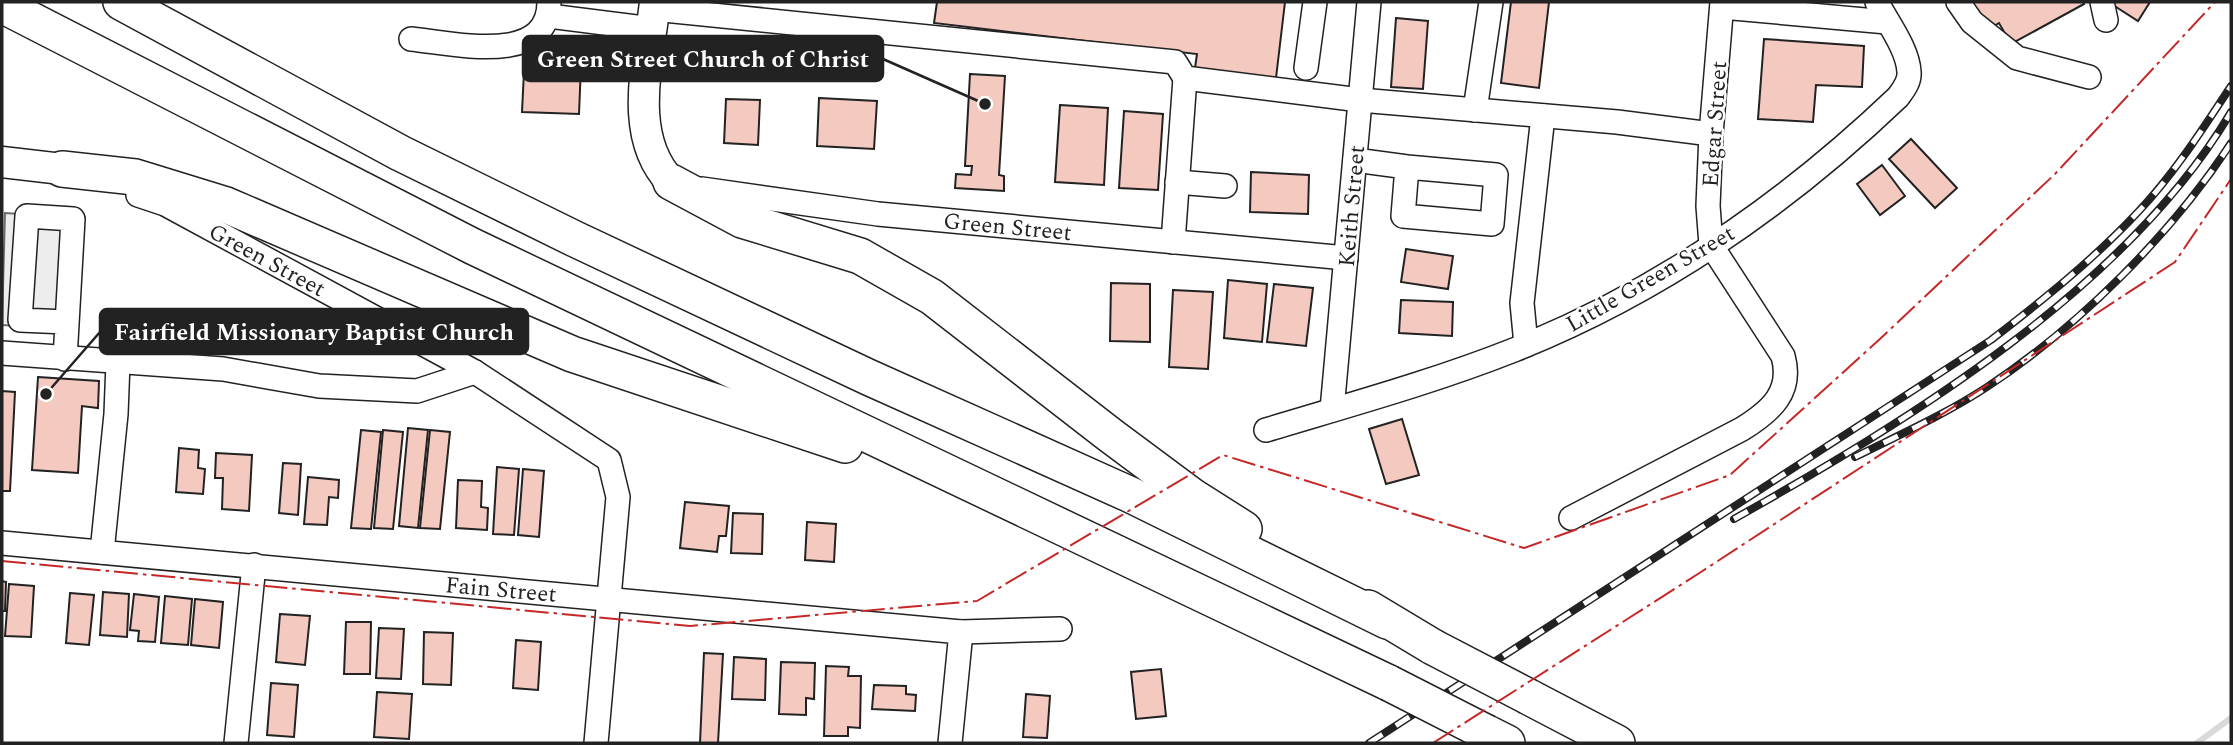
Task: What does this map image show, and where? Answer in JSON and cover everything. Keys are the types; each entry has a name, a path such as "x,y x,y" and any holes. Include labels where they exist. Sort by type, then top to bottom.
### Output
{"highway":[{"path":"121,2 400,153 538,221 868,377 1131,495 1387,621"},
{"path":"2,5 472,246 1389,682 1497,738"},
{"path":"62,169 135,177 226,205 572,354 1003,498"},
{"path":"671,183 742,220 860,256 932,297 1192,496 1387,621 1617,743"}],"main road":[{"path":"654,13 645,132 653,160 671,183"},
{"name":"Green Street","path":"2,162 62,169"}],"street":[{"path":"1306,68 1315,2"},
{"name":"Keith Street","path":"1332,410 1369,2"},
{"path":"1475,110 1491,2"},
{"path":"1958,2 1972,22 2017,58 2089,77"},
{"path":"1722,5 1882,12"},
{"name":"Edgar Street","path":"1712,245 1708,206 1711,134 1722,5"},
{"path":"411,39 507,47 532,38 545,26 549,9 654,13 1175,62 1185,78 1173,242"},
{"name":"Little Green Street","path":"1266,430 1428,381 1526,345 1591,315 1712,245 1802,184 1898,97 1908,83 1909,72 1904,53 1882,12"},
{"path":"1185,78 1360,100 1711,134"},
{"path":"1526,345 1522,303 1543,116"},
{"path":"1355,160 1407,167"},
{"name":"Green Street","path":"62,169 164,204 475,372 609,460 618,498 596,743"},
{"path":"1177,182 1225,186"},
{"name":"Green Street","path":"671,183 740,196 878,214 1346,258"},
{"path":"65,359 73,219 27,216 20,320 66,322"},
{"path":"1572,518 1742,429 1764,415 1785,388 1787,372 1783,356 1712,245"},
{"path":"2,353 223,369 319,386 417,391 475,372"},
{"path":"102,552 116,414 118,363"},
{"name":"Fain Street","path":"2,543 961,632 1060,629"},
{"path":"236,743 254,565"},
{"path":"950,743 961,632"}],"shaded area":[{"path":"5,213 81,218 74,329 2,325"}],"building":[{"path":"937,2 1285,2 1276,78 1195,68 1197,54 934,23"},
{"path":"1511,2 1549,2 1539,88 1501,83"},
{"path":"1972,2 2084,4 2011,44 1999,23 1987,30"},
{"path":"2115,2 2150,2 2138,21 2113,5"},
{"path":"1396,18 1428,21 1423,89 1391,87"},
{"path":"1764,39 1864,46 1862,87 1816,85 1813,122 1758,119"},
{"path":"567,64 581,65 579,114 522,112 524,71 566,73"},
{"path":"970,74 1005,76 999,175 1004,176 1004,191 955,188 956,174 971,175 972,166 965,166"},
{"path":"819,98 877,101 874,149 817,146"},
{"path":"726,99 760,100 758,145 724,143"},
{"path":"1060,105 1108,108 1104,185 1055,182"},
{"path":"1124,111 1163,114 1158,190 1119,188"},
{"path":"1911,139 1957,188 1935,208 1889,159"},
{"path":"1882,165 1905,196 1880,215 1857,184"},
{"path":"1251,172 1309,175 1308,214 1250,212"},
{"path":"1406,249 1453,256 1448,289 1401,282"},
{"path":"1228,280 1267,284 1262,342 1224,338"},
{"path":"1111,283 1150,284 1150,342 1110,341"},
{"path":"1274,284 1313,288 1306,346 1267,342"},
{"path":"1173,290 1213,292 1208,369 1169,367"},
{"path":"1401,300 1453,302 1452,336 1399,333"},
{"path":"38,377 99,381 98,408 82,406 78,473 32,470"},
{"path":"2,391 15,392 10,491 2,491"},
{"path":"1402,419 1419,475 1386,484 1369,429"},
{"path":"408,428 428,430 418,528 399,526"},
{"path":"361,430 381,432 371,529 351,528"},
{"path":"383,430 403,432 393,529 374,528"},
{"path":"430,430 450,432 440,529 420,528"},
{"path":"179,448 199,450 198,468 205,469 203,494 176,492"},
{"path":"216,453 252,455 249,511 222,509 223,478 215,478"},
{"path":"283,463 301,464 298,515 279,513"},
{"path":"497,467 519,469 514,535 493,534"},
{"path":"523,469 544,471 539,537 518,535"},
{"path":"308,477 339,480 338,498 329,497 327,525 304,524"},
{"path":"458,480 482,481 481,507 488,508 487,530 456,528"},
{"path":"685,502 729,506 726,536 719,536 717,552 680,548"},
{"path":"733,513 763,514 762,554 731,553"},
{"path":"807,522 836,524 834,562 805,560"},
{"path":"2,581 6,582 5,611 2,611"},
{"path":"9,584 34,586 31,637 5,636"},
{"path":"103,592 129,594 127,637 100,635"},
{"path":"70,593 94,595 89,645 66,643"},
{"path":"134,594 159,597 155,642 138,641 139,631 130,630"},
{"path":"165,596 192,599 188,645 161,643"},
{"path":"195,599 223,602 219,648 191,645"},
{"path":"280,614 310,616 305,665 276,662"},
{"path":"346,622 371,622 370,674 344,674"},
{"path":"379,628 404,629 401,679 376,678"},
{"path":"424,632 453,633 451,685 423,684"},
{"path":"516,640 541,642 538,690 513,688"},
{"path":"704,653 723,654 718,743 700,743"},
{"path":"734,657 766,659 765,700 732,699"},
{"path":"781,662 815,663 814,699 806,698 806,715 779,714"},
{"path":"826,666 849,667 848,676 861,676 860,728 848,727 848,736 824,736"},
{"path":"1161,669 1166,716 1136,719 1131,672"},
{"path":"271,683 298,685 294,737 267,735"},
{"path":"874,685 906,686 906,694 916,695 915,711 872,709"},
{"path":"377,692 412,694 409,739 374,737"},
{"path":"1026,694 1050,696 1047,738 1023,737"}],"waterway":[{"path":"2197,743 2231,718"}],"railway":[{"path":"1369,743 1991,340 2067,279 2138,212 2176,167 2231,86"},
{"path":"1734,519 1801,481 1940,394 2009,345 2074,292 2134,236 2187,176 2231,112"},
{"path":"1855,457 1971,397 2055,336 2121,277 2151,245 2180,212 2231,143"}],"power":[{"path":"2,561 690,626 977,601 1223,455 1524,548 1730,475 2055,174 2215,2"},
{"path":"1433,743 1701,572 2175,262 2231,179"}],"place":[{"name":"Green Street Church of Christ","path":"985,104"},
{"name":"Fairfield Missionary Baptist Church","path":"46,394"}]}
